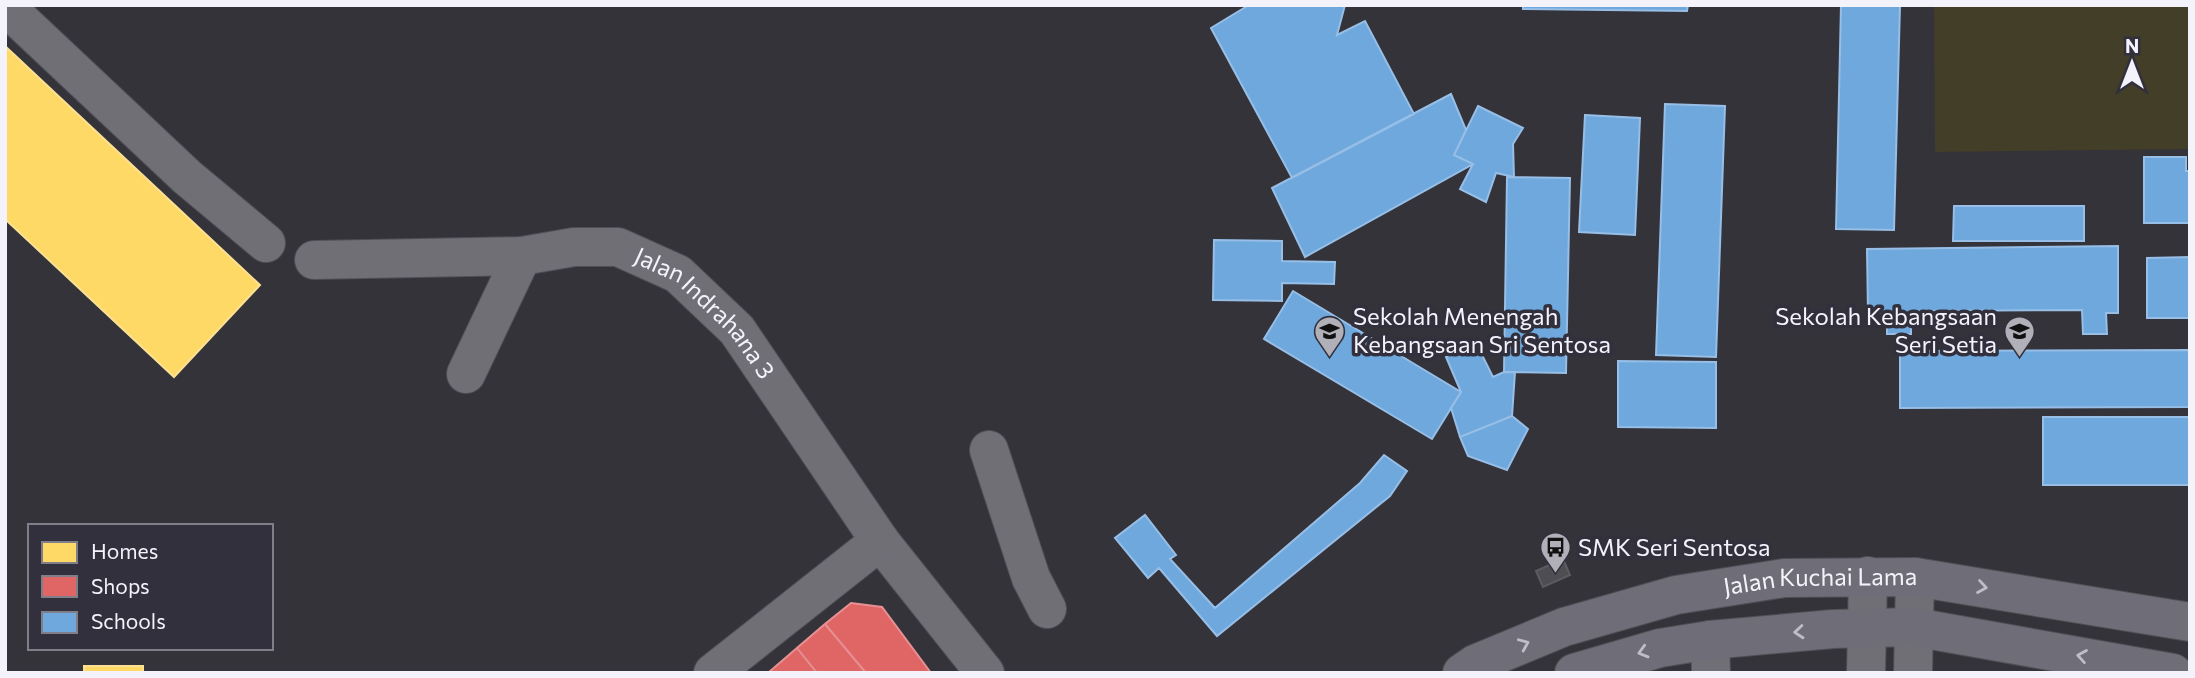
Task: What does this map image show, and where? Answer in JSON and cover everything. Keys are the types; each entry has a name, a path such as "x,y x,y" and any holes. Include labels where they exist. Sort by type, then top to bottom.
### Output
{"main road":[{"name":"Jalan Kuchai Lama","path":"1462,673 1475,664 1564,627 1676,595 1784,578 1915,577 2190,622"},
{"name":"Jalan Kuchai Lama","path":"1574,673 1660,648 1710,657 1867,629 1914,628 2173,673"}],"street":[{"path":"5,6 187,177 266,243"},
{"name":"Jalan Indrahana 3","path":"314,260 522,256 574,247 618,247 678,274 737,330 880,541 984,672"},
{"path":"466,374 522,256"},
{"path":"989,450 1031,578 1047,608"},
{"path":"713,673 880,541"},
{"path":"1866,673 1868,576"},
{"path":"1913,673 1915,577"}],"shaded area":[{"path":"1934,5 2190,5 2190,149 1935,152"}],"building: Homes":[{"path":"5,46 260,285 174,377 5,219"},
{"path":"84,666 143,666 143,673 84,673"}],"building: Shops":[{"path":"851,603 882,607 931,673 866,673 825,624"},
{"path":"825,624 866,673 817,673 797,648"},
{"path":"797,648 817,673 769,672"}],"building: Schools":[{"path":"1249,5 1345,5 1337,35 1365,21 1414,114 1292,178 1211,28"},
{"path":"1523,5 1688,5 1687,11 1523,9"},
{"path":"1841,5 1900,5 1894,230 1836,229"},
{"path":"1451,94 1466,130 1454,155 1473,164 1305,257 1272,188"},
{"path":"1665,104 1725,106 1716,357 1656,355"},
{"path":"1478,106 1523,128 1513,144 1514,177 1496,173 1486,202 1460,189 1473,164 1454,155"},
{"path":"1585,115 1640,118 1635,235 1579,232"},
{"path":"2144,157 2186,157 2186,171 2190,171 2190,223 2144,223"},
{"path":"1507,177 1570,178 1566,373 1504,372"},
{"path":"1954,206 2084,206 2084,241 1953,241"},
{"path":"1214,240 1282,241 1282,261 1335,262 1334,284 1282,283 1282,301 1213,300"},
{"path":"2118,246 2118,313 2106,313 2107,334 2083,334 2082,310 1911,311 1911,334 1887,334 1887,313 1868,313 1867,249"},
{"path":"2190,257 2190,318 2147,318 2147,258"},
{"path":"1293,291 1461,392 1432,439 1264,339"},
{"path":"1477,345 1493,377 1504,372 1515,372 1512,416 1460,437 1451,408 1461,392 1446,357"},
{"path":"2190,350 2190,407 1900,408 1900,351"},
{"path":"1618,361 1716,362 1716,428 1618,427"},
{"path":"1512,416 1528,429 1507,470 1468,456 1460,437"},
{"path":"2043,417 2190,417 2190,485 2043,485"},
{"path":"1384,455 1407,471 1390,496 1217,636 1159,568 1148,578 1115,538 1145,515 1176,555 1170,559 1215,608 1360,483"}],"building: Other":[{"path":"1563,559 1570,575 1543,587 1536,571"}],"place":[{"name":"Sekolah Menengah Kebangsaan Sri Sentosa","path":"1330,358"},
{"name":"Sekolah Kebangsaan Seri Setia","path":"2020,358"},
{"name":"SMK Seri Sentosa","path":"1555,575"}]}
